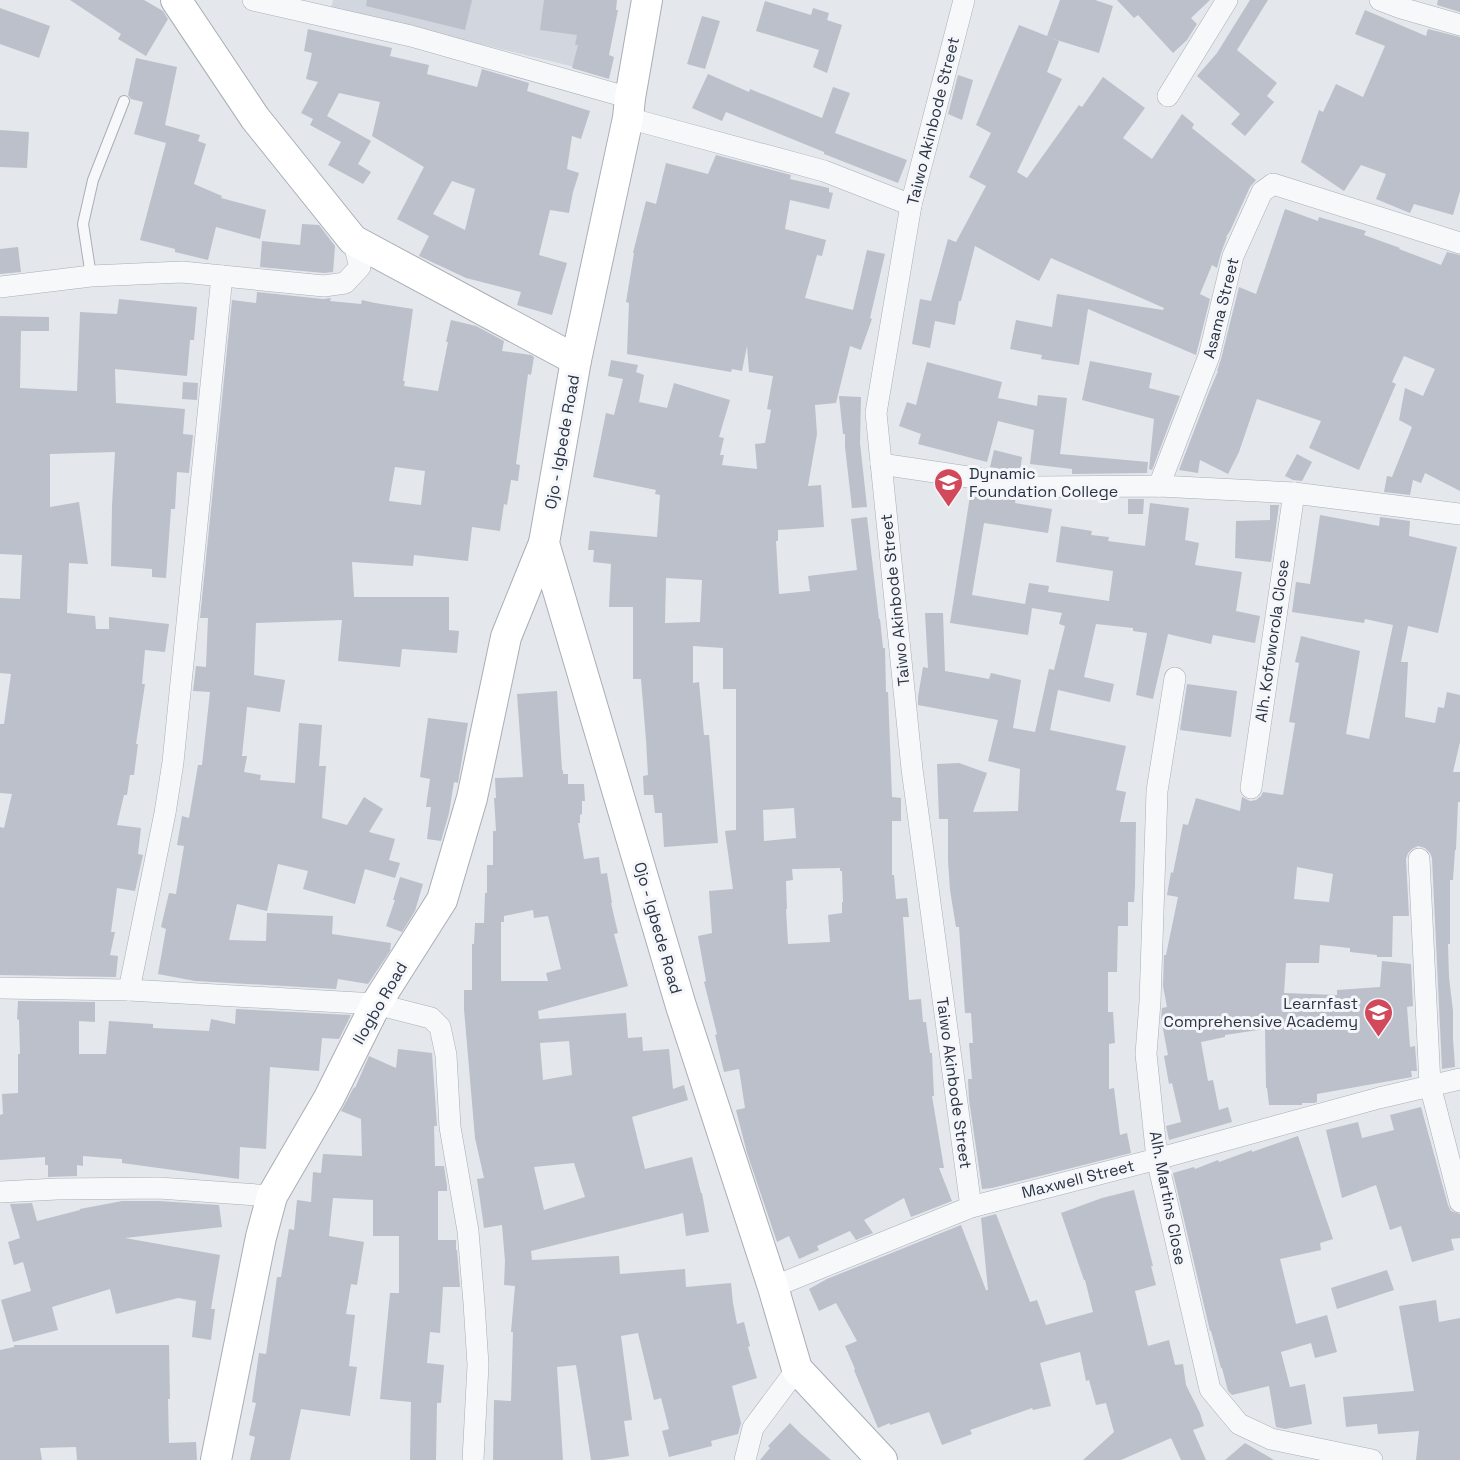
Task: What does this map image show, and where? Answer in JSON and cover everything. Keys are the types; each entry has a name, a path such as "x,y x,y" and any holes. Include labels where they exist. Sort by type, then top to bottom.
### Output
{"main road":[{"path":"176,0 255,118 353,240 576,360"},
{"name":"Ojo - Igbede Road","path":"647,0 629,108 576,360 544,543 681,1006 773,1287 797,1369 882,1460"},
{"name":"Ilogbo Road","path":"216,1460 261,1237 272,1196 329,1098 376,1004 442,900 472,798 506,637 544,543"}],"street":[{"path":"253,0 411,36 824,171 911,205"},
{"name":"Taiwo Akinbode Street","path":"964,0 911,205 876,413 912,769 971,1207"},
{"path":"1168,96 1227,0"},
{"path":"1380,0 1460,26"},
{"name":"Asama Street","path":"1159,486 1209,356 1233,256 1262,192 1273,184 1460,243"},
{"path":"0,287 91,276 182,272 324,286 345,283 360,267 353,240"},
{"path":"129,990 165,813 173,762 222,276"},
{"path":"881,464 1036,487 1159,486 1294,493 1460,514"},
{"name":"Alh. Kofoworola Close","path":"1251,788 1294,493"},
{"name":"Alh. Martins Close","path":"1175,678 1157,791 1150,1002 1146,1054 1157,1159 1210,1389 1239,1424 1271,1439 1372,1460"},
{"path":"1419,859 1430,1085 1460,1202"},
{"path":"0,988 129,990 376,1004 431,1018 440,1027 446,1054 450,1127 468,1232 478,1365 473,1460"},
{"name":"Maxwell Street","path":"773,1287 971,1207 1460,1078"},
{"path":"0,1192 159,1188 272,1196"},
{"path":"745,1460 753,1428 797,1369"}],"lane":[{"path":"91,276 83,224 93,180 124,101"}],"shaded area":[{"path":"333,0 589,0 575,67 331,8"}],"building":[{"path":"70,0 144,0 163,11 168,19 146,56 118,39 121,34"},
{"path":"367,0 472,0 465,30 366,6"},
{"path":"544,0 617,0 616,10 618,10 609,55 614,57 609,79 572,68 578,45 575,45 577,35 540,30"},
{"path":"1060,0 1095,0 1113,6 1099,53 1047,37 1059,41 1047,72 1062,79 1017,172 1027,178 1079,105 1082,107 1103,77 1145,108 1123,138 1152,159 1182,114 1194,124 1192,128 1256,180 1250,187 1226,237 1217,268 1212,265 1200,294 1210,299 1196,355 1088,309 1079,365 1041,359 1042,355 1010,349 1016,320 1052,327 1057,294 1163,310 1164,308 1051,258 1039,281 975,246 961,301 959,301 955,325 935,321 930,348 912,344 920,299 931,301 948,239 956,242 986,186 969,177 991,133 976,125 1019,25 1047,36"},
{"path":"1117,0 1210,0 1191,18 1197,24 1187,40 1173,53 1138,15 1134,18"},
{"path":"1250,0 1268,0 1237,50 1277,83 1267,96 1274,102 1245,136 1231,124 1240,114 1197,76 1217,53"},
{"path":"1438,0 1460,0 1460,12 1437,5"},
{"path":"765,1 811,15 813,8 829,13 827,20 842,25 827,73 813,67 819,50 756,31"},
{"path":"0,8 50,26 39,58 0,44"},
{"path":"1365,10 1426,36 1428,29 1460,37 1460,191 1453,215 1414,204 1410,213 1376,199 1386,174 1361,165 1344,191 1301,162 1319,110 1323,112 1336,84 1363,97 1385,46 1355,34"},
{"path":"702,16 720,21 705,69 687,64"},
{"path":"308,29 392,48 390,56 429,65 427,74 477,87 482,69 529,83 527,91 590,111 581,139 572,136 567,169 579,173 569,213 550,210 539,255 567,263 552,315 517,305 521,292 466,278 419,256 429,236 397,219 424,167 372,136 380,102 339,93 327,116 371,141 358,164 371,172 363,184 328,165 341,142 310,125 313,119 301,113 318,82 306,79 312,53 304,51","holes":["452,181 475,189 465,230 433,214"]},
{"path":"136,58 177,67 165,125 200,135 198,141 206,144 194,184 222,196 221,198 266,210 260,239 216,227 208,260 140,240 166,143 134,134 143,102 131,99 128,95"},
{"path":"708,74 749,92 750,89 822,118 833,87 850,93 835,133 907,160 898,183 726,112 722,121 692,108"},
{"path":"958,75 973,80 962,120 948,114"},
{"path":"0,130 29,132 27,168 0,167"},
{"path":"716,155 791,175 790,179 829,188 829,192 833,193 829,209 790,200 785,229 826,240 822,256 817,255 805,298 853,310 867,250 885,254 870,318 872,319 861,350 850,346 836,403 815,405 817,434 808,486 821,485 824,527 778,530 778,541 776,541 779,594 810,591 808,576 857,570 851,519 867,517 879,619 883,648 885,648 892,797 901,798 901,821 892,821 892,875 894,875 896,899 907,898 909,917 903,917 909,1000 921,999 923,1022 926,1022 930,1053 932,1053 934,1096 932,1096 944,1168 939,1168 952,1201 911,1217 904,1198 864,1220 873,1233 856,1240 850,1231 817,1246 819,1250 799,1259 789,1236 777,1242 747,1153 736,1110 745,1108 739,1069 724,1072 704,982 706,981 698,936 712,933 709,891 733,889 725,831 736,830 736,689 723,689 723,648 693,646 693,683 699,682 704,735 709,735 718,843 664,847 662,813 655,813 653,795 644,795 643,776 648,775 646,740 641,679 633,679 633,607 609,607 611,564 593,562 594,550 588,550 590,531 657,537 660,495 655,494 656,490 593,477 606,413 614,415 623,379 608,376 611,360 638,365 636,372 644,375 639,402 667,408 674,383 730,400 719,437 724,438 720,455 724,455 722,465 757,469 755,444 765,443 771,410 767,409 773,376 749,372 747,346 742,371 732,369 731,372 627,354 629,303 626,302 633,253 646,201 656,204 666,163 708,174","holes":["666,578 702,580 700,622 665,623","794,808 796,838 764,841 763,810","840,868 842,871 842,913 828,915 830,942 788,944 786,881 793,880 792,869"]},
{"path":"1285,209 1318,221 1319,217 1366,231 1364,235 1441,265 1447,252 1460,255 1460,491 1425,473 1421,483 1413,480 1410,495 1384,492 1387,476 1392,477 1412,427 1399,420 1405,388 1423,396 1435,369 1404,356 1392,382 1396,384 1359,470 1309,448 1321,421 1257,399 1239,452 1228,474 1200,460 1198,473 1179,470 1218,371 1239,287 1256,294"},
{"path":"302,224 319,225 335,246 333,272 260,267 262,241 300,245"},
{"path":"18,247 21,272 0,274 0,249"},
{"path":"257,292 331,298 330,301 361,304 362,300 413,309 404,386 438,391 451,320 476,326 504,341 502,351 534,357 531,375 528,374 516,464 520,465 518,481 511,480 500,531 472,527 468,561 414,555 413,566 352,562 354,597 449,597 449,630 459,631 457,653 402,649 400,667 338,661 342,620 256,623 254,675 285,680 280,712 247,707 242,756 247,756 244,772 261,775 260,780 295,783 299,723 322,725 319,766 326,766 322,818 347,825 364,797 383,809 369,832 395,839 389,860 400,863 395,878 365,869 355,904 303,889 308,871 278,864 267,911 237,904 229,940 266,941 267,913 333,916 332,934 391,943 390,951 368,984 338,979 336,989 195,981 158,974 166,929 161,927 169,893 176,894 184,846 177,845 182,816 189,818 198,765 202,765 210,692 193,691 196,666 206,667 208,618 200,618 232,300 256,303","holes":["395,467 425,471 421,505 389,501"]},
{"path":"119,299 197,307 194,340 190,340 187,376 115,369 116,403 185,409 183,434 193,435 189,473 177,472 175,509 171,509 166,578 152,577 152,569 111,566 115,452 50,454 50,507 79,502 88,564 69,563 67,613 95,616 96,629 109,629 109,617 169,624 165,652 145,650 142,684 145,684 134,775 130,775 127,795 124,795 117,825 141,828 138,854 143,855 135,891 117,888 111,932 115,932 110,955 118,956 116,977 0,975 0,827 4,828 12,794 0,793 0,724 4,724 11,674 0,673 0,598 20,599 22,555 0,554 0,316 49,317 49,331 21,331 20,388 77,391 80,312 117,314"},
{"path":"1090,361 1152,373 1149,388 1180,396 1152,470 1149,469 1154,419 1082,400"},
{"path":"927,362 1002,382 998,398 1037,406 1038,395 1067,398 1060,454 1148,462 1147,473 1072,474 1072,469 1030,464 1034,430 998,421 987,462 918,444 921,434 899,426 907,402 916,405"},
{"path":"183,382 198,383 197,400 182,399"},
{"path":"839,396 861,397 860,443 867,507 852,508"},
{"path":"994,450 1022,457 1020,472 990,467"},
{"path":"1297,454 1312,462 1302,481 1285,476"},
{"path":"983,492 1016,497 1015,503 1052,509 1048,533 984,523 972,595 1025,604 1029,583 1049,586 1048,592 1109,601 1113,571 1056,562 1061,526 1092,531 1091,535 1109,537 1108,541 1145,546 1150,503 1189,508 1185,540 1199,543 1195,565 1242,572 1236,611 1260,616 1255,643 1213,635 1211,644 1168,634 1153,699 1136,695 1147,633 1133,631 1133,628 1096,624 1084,677 1114,684 1110,702 1058,690 1050,730 1126,746 1116,790 1126,792 1120,822 1136,822 1134,902 1128,902 1128,926 1118,926 1117,972 1108,972 1108,1012 1113,1012 1115,1043 1109,1044 1109,1089 1114,1088 1120,1135 1127,1133 1131,1153 982,1189 969,1100 968,1079 972,1079 969,1043 973,1043 971,1013 965,1013 959,927 956,927 950,890 948,819 939,819 937,764 959,763 987,773 973,812 1018,811 1020,769 988,761 998,720 918,705 923,667 928,668 925,613 943,613 945,671 989,679 991,673 1021,680 1013,728 1035,732 1049,669 1054,670 1065,626 1059,624 1062,613 1032,608 1028,635 950,623 970,496 981,498"},
{"path":"1128,499 1144,499 1143,514 1128,514"},
{"path":"1270,505 1279,505 1271,562 1235,558 1236,521 1270,520"},
{"path":"1320,515 1379,526 1380,517 1410,521 1409,536 1457,547 1438,633 1408,626 1401,662 1408,662 1405,717 1435,723 1438,707 1444,708 1447,692 1460,695 1460,742 1453,772 1460,772 1460,802 1458,802 1453,880 1450,880 1450,944 1448,944 1455,1067 1442,1069 1432,858 1425,848 1418,846 1408,853 1406,859 1409,916 1393,916 1392,957 1377,957 1377,955 1350,952 1350,948 1320,945 1319,963 1286,963 1284,993 1337,995 1337,990 1380,987 1382,961 1411,964 1413,1006 1407,1007 1410,1047 1415,1046 1417,1071 1411,1071 1412,1077 1317,1094 1317,1102 1314,1103 1269,1105 1266,1088 1265,1029 1225,1035 1225,1037 1201,1042 1208,1081 1213,1080 1219,1110 1228,1107 1232,1122 1169,1140 1166,1126 1181,1122 1172,1083 1169,1084 1164,1056 1168,1055 1161,1019 1162,1008 1167,1007 1163,986 1164,955 1166,955 1178,897 1167,895 1183,824 1188,825 1196,798 1240,811 1242,797 1250,801 1256,800 1263,792 1283,795 1295,723 1289,722 1299,663 1295,662 1301,636 1360,651 1346,734 1369,739 1393,625 1365,619 1364,623 1292,612 1296,582 1310,584","holes":["1297,867 1333,874 1329,902 1294,899"]},
{"path":"1187,684 1237,691 1231,737 1180,730"},
{"path":"557,691 562,770 563,774 568,774 568,784 584,784 585,801 582,801 582,814 580,823 578,823 584,859 599,857 601,874 607,873 618,933 614,934 628,986 538,1011 539,1019 626,1013 628,1038 642,1037 643,1051 669,1049 673,1089 684,1085 688,1100 632,1117 645,1169 692,1157 709,1232 686,1236 683,1213 531,1251 532,1260 619,1256 620,1274 685,1269 686,1287 731,1283 737,1324 744,1322 757,1378 732,1386 741,1423 738,1434 711,1441 712,1446 669,1457 662,1431 669,1429 661,1398 654,1400 638,1333 621,1336 632,1420 624,1421 629,1456 591,1460 576,1365 557,1367 563,1460 493,1460 494,1400 511,1401 513,1332 511,1332 515,1286 504,1285 502,1225 484,1228 477,1179 484,1178 475,1138 464,990 472,990 472,944 474,944 475,923 484,923 487,865 493,865 493,831 496,831 495,778 523,777 517,694","holes":["533,910 534,918 548,916 561,969 546,973 548,981 501,981 501,922 504,922 504,916","569,1041 572,1075 543,1080 540,1043","574,1163 585,1197 544,1210 534,1167"]},
{"path":"428,718 468,723 458,783 454,782 441,841 427,839 431,807 426,807 430,779 420,777"},
{"path":"400,877 423,884 415,911 402,932 386,926"},
{"path":"18,1001 95,1002 95,1022 79,1021 79,1054 106,1054 109,1021 153,1024 153,1028 209,1031 211,1019 235,1024 236,1009 351,1015 339,1039 322,1038 319,1071 270,1067 266,1149 240,1147 239,1179 122,1163 122,1159 83,1156 83,1166 77,1165 77,1176 48,1177 45,1157 0,1160 2,1094 18,1093 18,1054 20,1054"},
{"path":"398,1049 432,1053 437,1126 434,1126 435,1166 444,1166 447,1186 447,1191 438,1191 438,1240 456,1240 457,1250 460,1287 443,1287 440,1333 430,1332 427,1363 444,1365 441,1403 437,1403 436,1460 410,1460 411,1402 380,1399 390,1293 399,1293 399,1236 373,1236 373,1200 333,1198 329,1236 364,1242 357,1285 351,1284 346,1314 355,1315 349,1366 357,1367 350,1416 301,1409 290,1460 250,1460 255,1437 249,1435 256,1403 252,1402 259,1353 266,1354 277,1277 281,1277 289,1229 294,1230 297,1200 311,1202 313,1172 321,1173 323,1154 362,1156 361,1119 341,1111 355,1088 369,1056 396,1068"},
{"path":"1421,1107 1448,1205 1451,1211 1460,1214 1460,1238 1451,1239 1454,1250 1412,1262 1401,1226 1390,1230 1376,1185 1342,1198 1326,1130 1358,1122 1362,1138 1394,1130 1390,1115"},
{"path":"1298,1136 1333,1239 1320,1243 1321,1250 1280,1259 1296,1324 1327,1315 1337,1352 1315,1358 1311,1343 1281,1352 1290,1387 1305,1384 1312,1424 1285,1429 1276,1427 1269,1386 1232,1395 1228,1391 1210,1331 1173,1173 1194,1167 1195,1169 1218,1160 1219,1162"},
{"path":"1134,1190 1156,1285 1135,1291 1148,1346 1169,1340 1175,1365 1183,1364 1186,1385 1204,1426 1193,1430 1206,1460 1181,1460 1171,1438 1121,1460 1083,1460 1114,1432 1106,1403 1096,1405 1089,1380 1086,1381 1080,1352 1040,1363 1051,1406 1033,1410 1032,1408 970,1430 972,1434 942,1445 929,1412 878,1428 845,1346 857,1341 836,1303 819,1311 809,1289 827,1279 961,1225 986,1290 988,1290 981,1218 996,1214 1030,1302 1037,1300 1046,1325 1093,1312 1085,1280 1061,1213 1102,1198"},
{"path":"122,1201 219,1205 222,1227 125,1238 220,1255 211,1309 215,1309 211,1340 192,1337 196,1301 178,1298 116,1314 110,1289 52,1307 58,1330 13,1342 1,1300 31,1291 23,1262 14,1265 8,1242 20,1238 10,1204 32,1203 37,1221 80,1209"},
{"path":"1387,1270 1394,1290 1337,1309 1331,1288"},
{"path":"1436,1300 1439,1322 1460,1318 1460,1460 1416,1460 1419,1431 1378,1434 1377,1424 1346,1427 1343,1397 1414,1391 1399,1306"},
{"path":"14,1345 169,1345 169,1443 196,1442 197,1460 77,1460 76,1447 40,1448 42,1460 0,1460 0,1350 14,1347"},
{"path":"790,1423 831,1460 760,1460 770,1448 768,1446"},
{"path":"1245,1443 1274,1460 1225,1460"}],"place":[{"name":"Dynamic Foundation College","path":"948,508"},
{"name":"Learnfast Comprehensive Academy","path":"1379,1038"}]}
